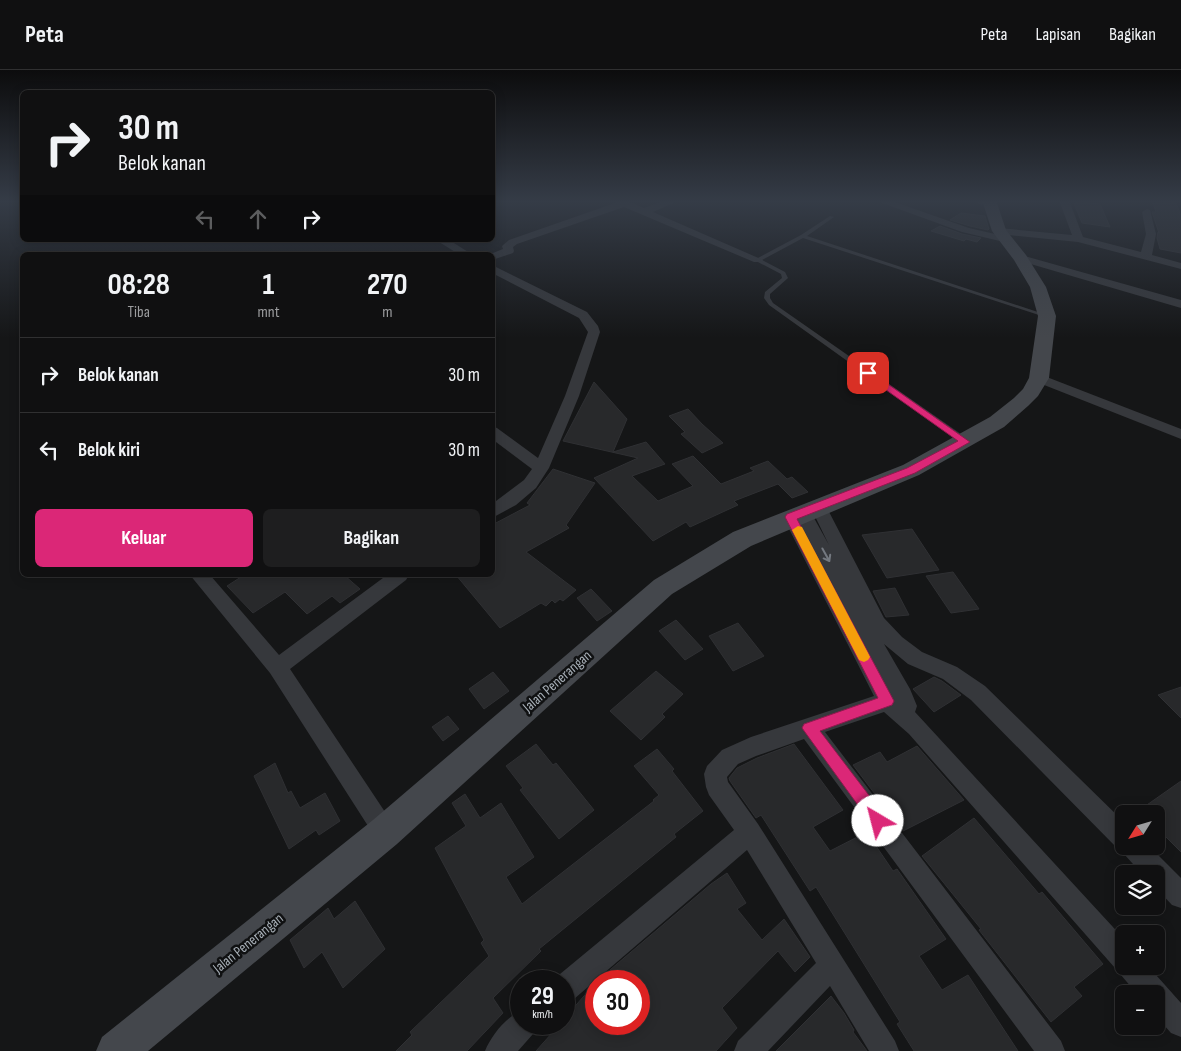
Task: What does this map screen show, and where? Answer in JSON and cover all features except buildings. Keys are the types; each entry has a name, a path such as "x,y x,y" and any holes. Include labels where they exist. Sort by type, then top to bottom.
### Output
{"street":[{"path":"451,246 462,252"},
{"path":"495,256 509,251 507,246"},
{"path":"724,246 758,260"},
{"path":"1010,246 1021,258 1038,286 1047,316 1039,378 1181,434"},
{"path":"1105,246 1181,266"},
{"path":"1146,256 1148,246"},
{"path":"450,252 457,249"},
{"path":"1021,258 1181,304"},
{"path":"495,270 582,316 592,326 594,332 572,396 541,468 530,484 510,501 495,510"},
{"name":"Jalan Penerangan","path":"116,1051 385,832 663,586 742,539 804,512 911,470 965,442 997,422 1021,402 1031,392 1039,378"},
{"path":"495,433 541,468"},
{"path":"804,512 848,610 895,698 916,727 1115,949"},
{"path":"804,512 877,624 894,643 914,658 950,673 978,693 1115,829"},
{"path":"201,577 277,667 385,832"},
{"path":"277,667 397,577"},
{"path":"885,1051 750,832 717,787 715,774 730,757 744,750 895,698"},
{"path":"809,728 1051,1051"},
{"path":"575,981 750,832"},
{"path":"1141,855 1181,896"},
{"path":"748,1051 831,966"},
{"path":"1138,975 1146,985"},
{"path":"1165,1006 1181,1023"},
{"path":"499,1051 513,1035"}],"lane":[{"path":"758,260 785,246"},
{"path":"833,246 1047,316"},
{"path":"758,260 783,274 785,278 767,293 767,298 771,304 965,442"}],"slow traffic":[{"path":"798,530 864,657"}],"route":[{"path":"868,373 965,442 911,470 791,517 887,701 809,728 878,821"}]}
